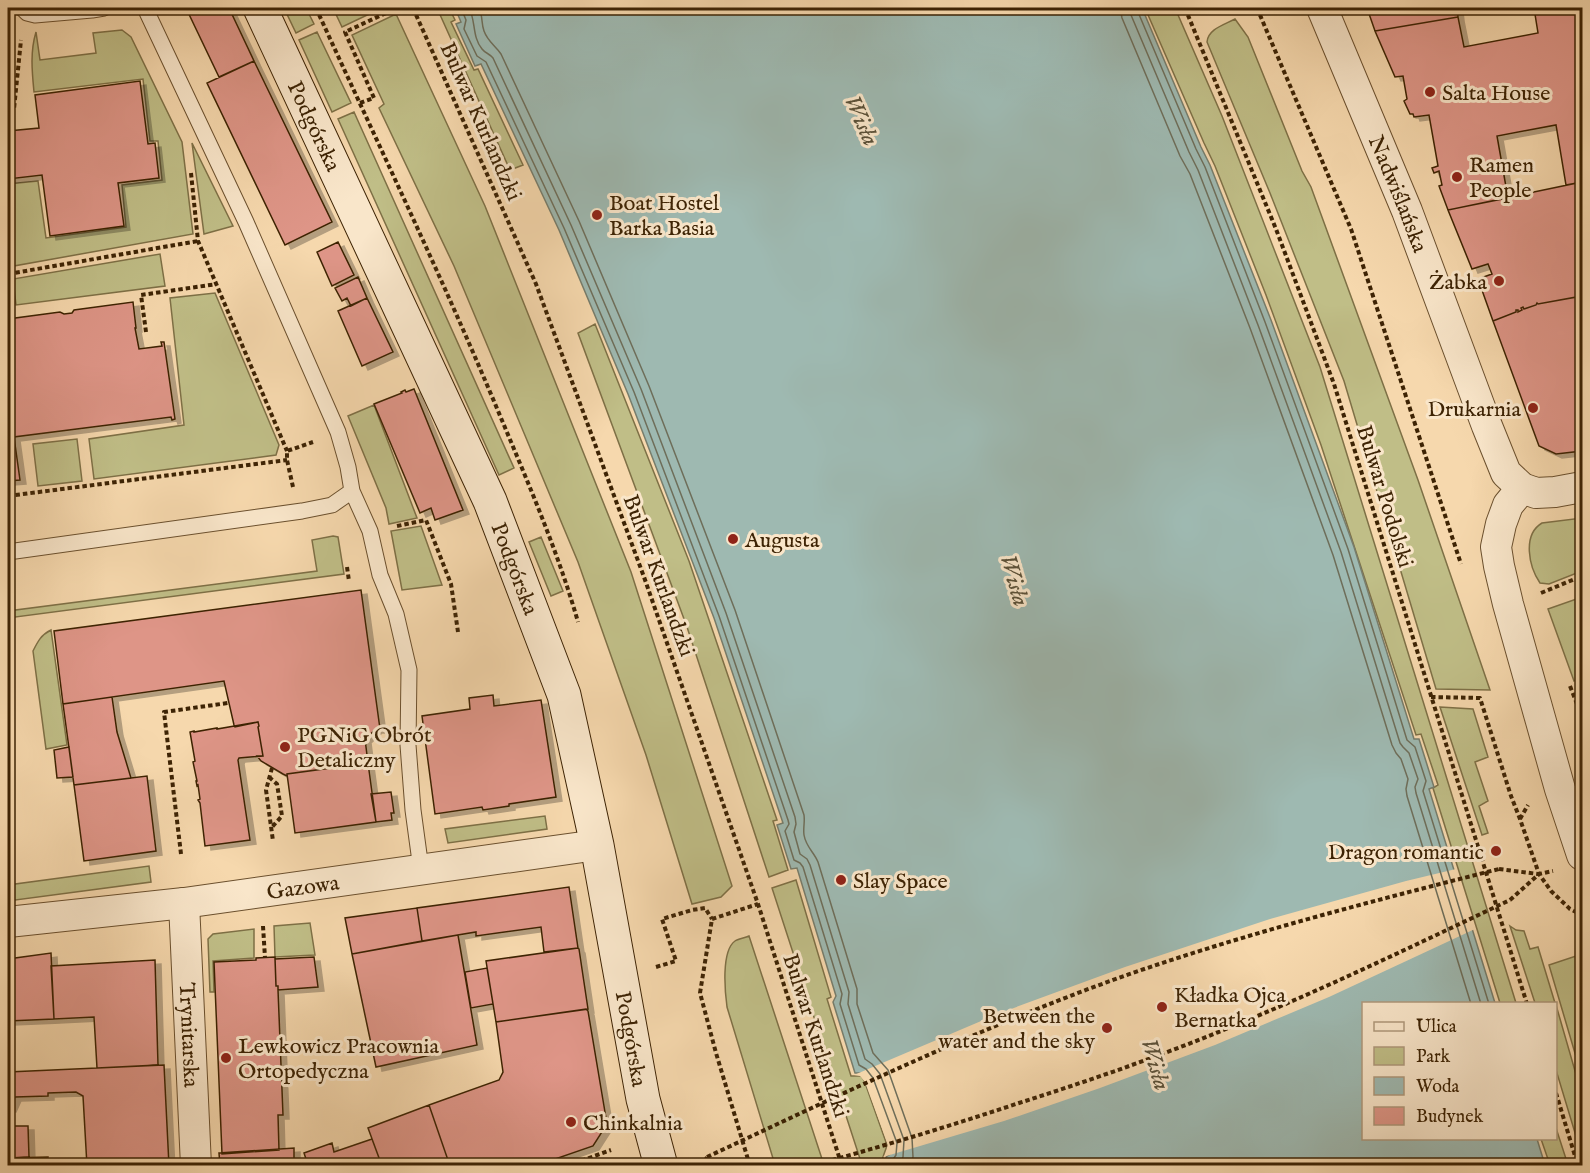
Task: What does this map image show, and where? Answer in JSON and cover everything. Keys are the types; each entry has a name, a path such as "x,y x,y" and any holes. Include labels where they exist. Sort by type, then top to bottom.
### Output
{"street":[{"name":"Podgórska","path":"260,8 490,501 564,695 597,845 643,1099 662,1166"},
{"name":"Nadwiślańska","path":"1322,8 1407,211 1498,456 1506,473 1521,488"},
{"path":"1582,487 1536,493 1521,488 1508,505 1496,547 1508,604 1560,789 1582,855"},
{"name":"Gazowa","path":"8,922 184,903 597,845"},
{"name":"Trynitarska","path":"184,903 196,1166"}],"lane":[{"path":"25,10 35,15 104,8"},
{"path":"144,8 246,222 338,432 352,491 370,531 380,575 396,614 409,670 408,745 413,810 421,869"},
{"path":"8,552 297,512 332,505 352,491"}],"path":[{"path":"316,8 468,339 546,527 580,627"},
{"path":"360,103 374,98 345,32 397,8"},
{"name":"Bulwar Kurlandzki","path":"413,8 536,284 645,577 758,904 842,1166"},
{"name":"Bulwar Podolski","path":"1185,8 1276,230 1334,384 1526,1002"},
{"path":"1187,13 1197,8"},
{"path":"1257,8 1351,229 1463,571"},
{"path":"8,109 14,109 25,10"},
{"path":"190,165 198,241 287,451 294,491"},
{"path":"8,274 198,241"},
{"path":"146,332 141,294 218,284"},
{"path":"287,451 318,440"},
{"path":"8,496 287,460"},
{"path":"370,531 426,520 451,584 458,632"},
{"path":"1537,594 1582,576"},
{"path":"1569,682 1577,704 1582,710"},
{"path":"1431,697 1480,698 1510,796 1539,874 1551,891 1570,909 1582,915"},
{"path":"181,854 164,712 228,703"},
{"path":"272,768 266,790 273,841"},
{"path":"269,777 277,784 282,816 272,828"},
{"path":"703,1166 707,1157 879,1076 979,1032 1123,977 1328,912 1499,869 1539,874 1556,870"},
{"path":"810,1166 950,1126 1097,1078 1204,1038 1325,988 1510,900 1539,874"},
{"path":"712,919 758,904"},
{"path":"655,967 676,961 662,920 705,908 712,919 700,993 750,1166"},
{"path":"264,937 265,958"},
{"path":"1557,1096 1578,1166"},
{"path":"567,1166 611,1150"}],"green space":[{"path":"284,8 306,8 314,24 296,33"},
{"path":"333,8 382,8 342,27"},
{"path":"437,8 449,8 455,20 451,22 474,70 478,69 523,165 510,170"},
{"path":"1145,8 1175,8 1222,116 1320,367 1516,1002 1500,1002 1433,788 1438,785 1421,734 1416,735 1321,445 1266,295 1204,143"},
{"path":"8,9 11,35 8,68"},
{"path":"396,14 485,206 631,572 732,886 721,897 692,904 646,755 578,562 454,266 379,108 384,104 352,35"},
{"path":"1235,19 1248,37 1302,171 1311,187 1418,480 1490,690 1436,689 1344,381 1270,193 1207,42 1213,31"},
{"path":"122,30 131,37 182,142 193,234 8,267 8,184 38,181 46,238 126,227 122,185 162,180 158,141 150,141 143,79 34,92 32,54 36,32 40,60 96,53 93,33"},
{"path":"317,32 351,103 332,112 299,40"},
{"path":"354,112 514,468 499,475 338,119"},
{"path":"192,143 233,226 204,234"},
{"path":"160,254 165,286 16,305 13,279"},
{"path":"215,293 279,445 276,455 94,479 89,439 184,425 170,298"},
{"path":"595,324 689,561 777,820 773,821 788,870 769,877 687,627 578,333"},
{"path":"374,405 417,518 389,524 386,508 348,416"},
{"path":"77,439 82,481 38,486 33,444"},
{"path":"1582,518 1582,571 1549,584 1540,583 1533,569 1529,552 1532,535 1536,528 1542,523"},
{"path":"421,526 442,585 402,590 391,531"},
{"path":"338,537 344,574 8,618 8,611 317,571 312,540"},
{"path":"541,537 563,591 551,596 529,542"},
{"path":"1582,597 1582,677 1574,681 1548,609"},
{"path":"51,630 67,745 46,749 33,651 40,639"},
{"path":"1440,707 1473,709 1488,757 1475,762 1488,801 1479,806 1488,833 1482,835"},
{"path":"545,816 547,829 448,843 445,829"},
{"path":"149,866 151,882 8,901 8,885"},
{"path":"796,880 831,997 827,999 851,1076 861,1076 864,1080 887,1145 881,1165 862,1165 772,888"},
{"path":"310,923 315,955 275,957 274,926"},
{"path":"1510,926 1524,931 1530,949 1538,947 1555,1002 1535,1002"},
{"path":"254,929 254,958 213,961 214,992 210,992 208,939 213,934"},
{"path":"749,936 824,1165 775,1165 726,1000 725,972 728,953 735,941"},
{"path":"1582,954 1582,1077 1549,965"},
{"path":"1557,1008 1582,1095 1582,1156 1557,1073"},
{"path":"1557,1131 1568,1165 1550,1165 1541,1140 1557,1140"}],"water":[{"name":"Wisła","path":"455,8 1142,8 1210,165 1271,320 1354,547 1414,739 1419,739 1434,787 1429,789 1495,1002 1362,1002 1362,1140 1537,1140 1545,1165 886,1165 886,1157 890,1154 891,1144 862,1073 855,1073 833,1002 836,996 797,868 791,869 777,825 783,823 714,618 628,394 559,230 481,64 475,66 456,24 461,22"}],"pier":[{"name":"Kładka Ojca Bernatka","path":"1456,869 1475,929 1329,997 1215,1045 1004,1121 883,1157 887,1153 888,1145 865,1082 860,1076 854,1075 1000,1013 1125,967 1270,919"}],"building":[{"path":"186,8 229,8 254,61 219,77"},
{"path":"1367,8 1457,8 1458,17 1375,31"},
{"path":"1534,8 1582,8 1582,182 1566,185 1556,125 1497,136 1508,198 1448,210 1439,186 1442,185 1439,171 1434,173 1432,168 1438,166 1429,115 1414,117 1410,114 1404,101 1407,99 1403,76 1395,77 1375,31 1458,17 1464,47 1538,33"},
{"path":"254,61 332,222 285,245 207,83"},
{"path":"140,81 148,144 155,143 159,178 118,183 124,226 50,236 42,175 8,179 8,131 39,128 35,95"},
{"path":"1582,182 1582,296 1537,303 1493,321 1478,279 1492,274 1488,264 1472,269 1448,210"},
{"path":"338,242 354,275 332,286 317,252"},
{"path":"358,277 367,298 351,306 347,298 342,301 335,288"},
{"path":"1582,296 1582,451 1556,454 1539,446 1493,321 1537,303"},
{"path":"367,298 393,352 362,366 338,311"},
{"path":"133,302 139,349 162,346 161,342 164,342 175,419 172,420 171,417 14,437 20,480 8,481 8,319 60,312 72,313 74,310"},
{"path":"414,389 463,510 435,520 431,508 420,513 374,404 405,390 406,392"},
{"path":"361,590 380,729 376,729 365,739 368,763 287,774 287,776 283,774 261,761 257,756 263,756 258,722 235,727 224,681 63,704 54,631"},
{"path":"493,695 494,706 541,700 556,797 483,810 482,807 435,814 422,716 470,709 469,698"},
{"path":"112,697 117,732 131,778 74,785 63,704"},
{"path":"258,722 263,756 239,758 238,760 250,840 205,846 190,732"},
{"path":"69,747 73,777 57,778 54,750"},
{"path":"368,763 376,822 295,833 287,774"},
{"path":"147,776 156,851 84,861 74,785"},
{"path":"391,792 394,813 391,813 392,820 376,822 371,794"},
{"path":"569,887 578,948 544,952 541,927 476,936 476,932 422,941 417,908"},
{"path":"417,908 422,941 352,954 345,918"},
{"path":"458,935 477,1045 376,1067 352,954"},
{"path":"578,948 588,1009 496,1022 486,961"},
{"path":"51,953 54,1019 8,1021 8,959"},
{"path":"275,957 283,1115 278,1115 279,1150 222,1154 214,962"},
{"path":"314,957 318,987 278,990 275,959"},
{"path":"155,960 158,1065 97,1068 94,1017 54,1019 51,966"},
{"path":"487,968 493,1004 471,1008 465,972"},
{"path":"586,1009 607,1124 593,1146 535,1166 450,1166 429,1105 499,1080 503,1072 496,1022"},
{"path":"164,1065 169,1166 87,1166 83,1096 76,1092 15,1097 8,1108 8,1072"},
{"path":"429,1105 450,1166 382,1166 368,1128"},
{"path":"8,1126 28,1126 29,1157 8,1158"},
{"path":"372,1139 382,1166 297,1166 307,1162 304,1153 332,1143 334,1152"},
{"path":"294,1148 294,1166 220,1166 219,1153"},
{"path":"48,1157 48,1166 8,1166 8,1158"}],"place":[{"name":"Salta House","path":"1430,92"},
{"name":"Ramen People","path":"1457,177"},
{"name":"Boat Hostel Barka Basia","path":"597,215"},
{"name":"Żabka","path":"1499,281"},
{"name":"Drukarnia","path":"1533,408"},
{"name":"Augusta","path":"733,539"},
{"name":"PGNiG Obrót Detaliczny","path":"285,747"},
{"name":"Dragon romantic","path":"1496,851"},
{"name":"Slay Space","path":"841,880"},
{"name":"Kładka Ojca Bernatka","path":"1162,1007"},
{"name":"Between the water and the sky","path":"1107,1028"},
{"name":"Lewkowicz Pracownia Ortopedyczna","path":"226,1058"},
{"name":"Chinkalnia","path":"571,1122"}]}
